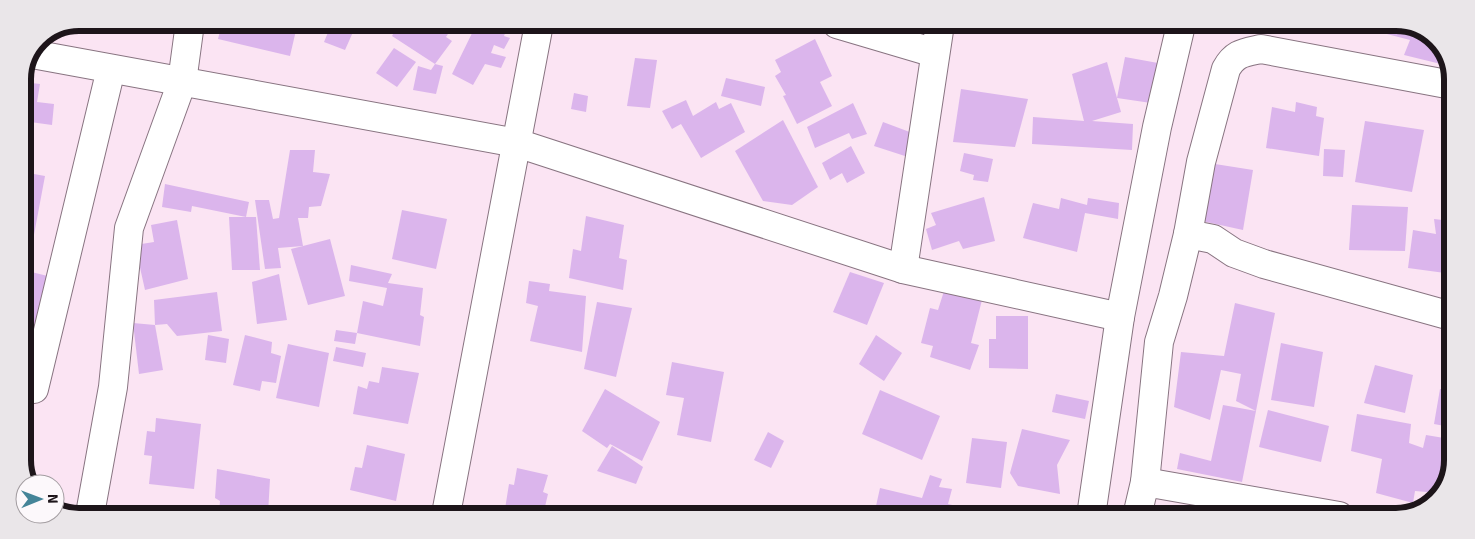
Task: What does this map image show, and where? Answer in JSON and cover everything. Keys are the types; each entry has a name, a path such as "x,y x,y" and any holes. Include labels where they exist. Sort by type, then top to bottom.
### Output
{"street":[{"path":"91,508 113,387 129,228 182,82 189,31"},
{"path":"447,508 538,31"},
{"path":"861,31 935,53"},
{"path":"903,269 939,31"},
{"path":"1092,508 1120,317 1158,127 1180,31"},
{"path":"1139,508 1145,482 1159,342 1173,296 1188,234 1201,162 1226,69 1232,58 1246,52 1261,49 1444,83"},
{"path":"38,55 517,143 903,269 1120,317"},
{"path":"31,388 34,389 111,69"},
{"path":"1188,234 1213,239 1234,253 1264,264 1444,314"},
{"path":"1145,482 1293,508"}],"building":[{"path":"220,31 296,31 290,56 218,39"},
{"path":"329,31 353,31 345,50 324,42"},
{"path":"395,31 450,31 446,37 452,41 435,64 392,36"},
{"path":"473,31 506,31 504,36 510,38 504,49 494,45 491,53 506,57 501,68 485,64 473,85 452,74"},
{"path":"1384,31 1396,31 1417,36 1430,45 1441,64 1404,55 1410,40 1383,33"},
{"path":"815,39 832,76 820,82 832,106 797,124 783,96 786,95 775,76 781,72 775,60"},
{"path":"394,48 416,62 397,87 376,73"},
{"path":"1125,57 1158,63 1151,103 1117,98"},
{"path":"635,58 657,60 650,108 627,106"},
{"path":"1107,62 1121,112 1092,121 1133,124 1132,150 1032,144 1033,117 1084,121 1072,74"},
{"path":"435,64 443,66 436,94 413,90 418,66 431,70"},
{"path":"726,78 765,87 761,106 721,96"},
{"path":"31,83 40,84 37,102 54,104 52,125 31,122"},
{"path":"961,89 1028,99 1015,147 953,142"},
{"path":"574,93 588,96 586,112 571,109"},
{"path":"686,100 693,116 716,102 719,109 731,103 745,132 701,158 681,124 672,129 662,111"},
{"path":"1296,102 1317,107 1316,116 1324,118 1319,156 1266,148 1272,107 1295,112"},
{"path":"853,103 867,134 852,139 849,133 815,148 807,127"},
{"path":"783,120 818,187 792,205 763,201 735,151"},
{"path":"1365,121 1424,130 1412,192 1355,182"},
{"path":"883,122 915,134 908,157 874,146"},
{"path":"851,146 865,173 847,183 842,173 830,180 822,163"},
{"path":"1324,149 1345,150 1343,177 1323,176"},
{"path":"290,150 315,150 313,172 330,174 321,206 309,207 308,218 298,218 303,246 278,248 281,268 265,269 255,200 269,200 273,219 279,218"},
{"path":"964,153 993,159 988,182 973,180 974,175 960,171"},
{"path":"1215,164 1253,170 1243,230 1202,221"},
{"path":"31,173 45,176 33,240 31,239"},
{"path":"165,184 249,202 246,217 192,206 191,212 162,207"},
{"path":"984,197 995,241 963,249 959,241 932,250 926,229 936,225 931,213"},
{"path":"1061,198 1087,205 1088,198 1119,203 1118,219 1085,213 1077,252 1023,238 1033,203 1059,209"},
{"path":"1352,205 1408,207 1405,251 1349,250"},
{"path":"402,210 447,219 436,269 392,259"},
{"path":"586,216 624,225 619,258 627,260 623,290 569,278 573,249 581,251"},
{"path":"229,217 256,217 260,270 232,270"},
{"path":"1434,219 1444,220 1444,273 1408,268 1413,230 1436,234"},
{"path":"177,220 188,279 145,290 135,245 154,242 151,225"},
{"path":"330,239 345,296 308,305 291,249"},
{"path":"351,265 392,274 388,283 423,288 420,315 424,317 420,346 357,333 363,301 383,306 387,288 349,281"},
{"path":"31,272 56,278 36,368 31,367"},
{"path":"850,272 884,283 867,325 833,312"},
{"path":"279,274 287,320 257,324 252,282"},
{"path":"529,281 550,284 549,291 586,296 582,352 530,341 538,306 526,303"},
{"path":"944,291 982,300 971,343 979,345 970,370 930,357 933,346 921,343 930,308 938,310"},
{"path":"217,292 222,331 177,336 167,324 155,325 154,300"},
{"path":"597,302 632,308 616,377 584,369"},
{"path":"1235,303 1275,313 1256,411 1236,401 1241,374 1221,370 1210,420 1174,407 1181,352 1224,356"},
{"path":"996,316 1028,316 1028,369 989,368 989,339 996,339"},
{"path":"133,323 155,325 163,370 139,374"},
{"path":"336,330 357,333 355,344 334,341"},
{"path":"208,335 229,339 226,363 205,360"},
{"path":"245,335 272,342 271,353 281,356 276,383 262,381 260,391 233,385"},
{"path":"876,335 902,353 884,381 859,364"},
{"path":"1281,343 1323,352 1314,407 1271,400"},
{"path":"288,344 329,353 319,407 276,398"},
{"path":"336,347 366,353 363,367 333,361"},
{"path":"672,362 724,372 711,442 677,435 684,398 666,395"},
{"path":"1375,365 1413,375 1405,413 1364,403"},
{"path":"382,367 419,373 408,424 353,414 358,386 367,389 369,381 379,383"},
{"path":"605,389 660,422 642,461 610,444 607,448 582,431"},
{"path":"1440,389 1444,390 1444,426 1434,424"},
{"path":"880,390 940,416 922,460 862,434"},
{"path":"1056,394 1089,401 1085,419 1052,412"},
{"path":"1223,405 1256,411 1242,482 1177,469 1180,453 1211,461"},
{"path":"1268,410 1329,426 1321,462 1259,447"},
{"path":"1357,414 1411,424 1409,443 1423,448 1426,435 1444,438 1443,469 1439,481 1431,492 1415,491 1413,503 1376,493 1382,459 1351,451"},
{"path":"156,418 201,424 194,489 149,484 152,456 144,455 147,431 155,432"},
{"path":"1022,429 1070,440 1057,465 1060,494 1018,486 1010,473"},
{"path":"768,432 784,441 771,468 754,460"},
{"path":"972,438 1007,442 1001,488 966,483"},
{"path":"367,445 405,454 396,501 350,490 355,467 362,468"},
{"path":"612,446 643,467 636,484 597,471"},
{"path":"517,468 548,475 543,492 548,494 545,508 505,508 509,484 514,485"},
{"path":"217,469 270,479 268,508 219,508 220,501 215,498"},
{"path":"930,475 942,479 939,487 952,489 948,504 966,508 883,508 876,506 880,488 922,498"},
{"path":"1197,504 1213,507 1213,508 1196,508"}]}
